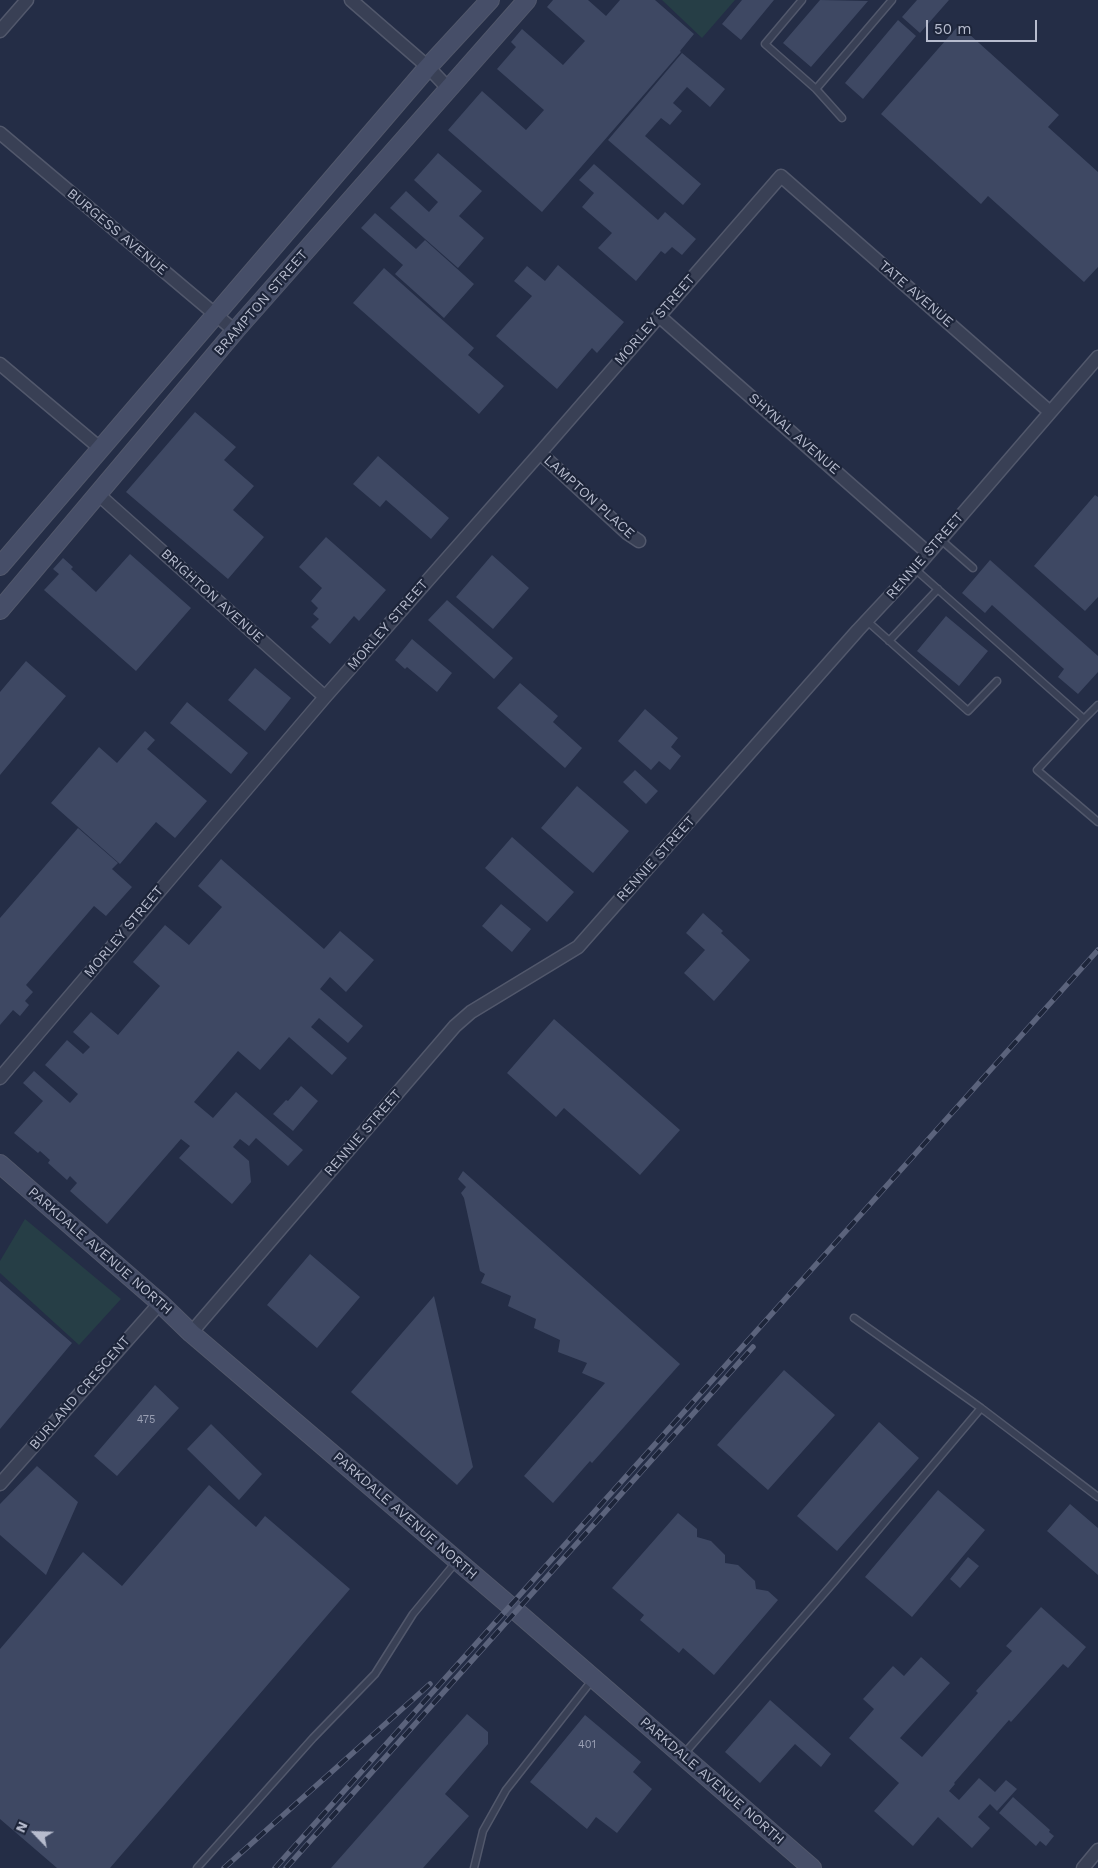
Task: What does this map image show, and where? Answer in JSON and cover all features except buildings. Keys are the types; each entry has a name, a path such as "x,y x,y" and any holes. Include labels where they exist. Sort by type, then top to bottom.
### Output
{"street":[{"path":"0,31 27,0"},
{"path":"351,0 428,67 448,88"},
{"name":"BRAMPTON STREET","path":"0,566 428,67 490,0"},
{"name":"BRAMPTON STREET","path":"0,610 235,332 527,0"},
{"name":"BURGESS AVENUE","path":"0,132 235,332"},
{"name":"MORLEY STREET","path":"0,1078 325,697 781,176"},
{"name":"TATE AVENUE","path":"781,176 1050,412"},
{"name":"SHYNAL AVENUE","path":"659,316 928,553"},
{"name":"RENNIE STREET","path":"191,1333 454,1026 471,1012 578,947 915,569 1098,357"},
{"path":"0,364 101,449"},
{"name":"LAMPTON PLACE","path":"540,453 638,541"},
{"name":"BRIGHTON AVENUE","path":"99,495 325,697"},
{"name":"PARKDALE AVENUE NORTH","path":"0,1164 160,1303 191,1333 812,1868"},
{"name":"BURLAND CRESCENT","path":"0,1484 160,1303"},
{"path":"1083,1868 1098,1850"}],"lane":[{"path":"802,0 765,44 816,89 842,118"},
{"path":"816,89 892,0"},
{"path":"940,539 973,568"},
{"path":"915,569 1084,719"},
{"path":"889,641 938,589"},
{"path":"867,621 968,711 997,681"},
{"path":"1098,705 1037,770 1098,822"},
{"path":"854,1318 981,1408 1098,1497"},
{"path":"683,1756 834,1582 981,1408"},
{"path":"197,1868 313,1738 375,1674 413,1614 457,1561"},
{"path":"474,1868 482,1830 506,1790 593,1678"}],"shaded area":[{"path":"662,0 735,0 702,38"},
{"path":"25,1219 121,1299 79,1345 0,1273 0,1261"}],"railway":[{"path":"275,1868 1098,950"},
{"path":"286,1868 753,1347"},
{"path":"224,1868 430,1684"}]}
